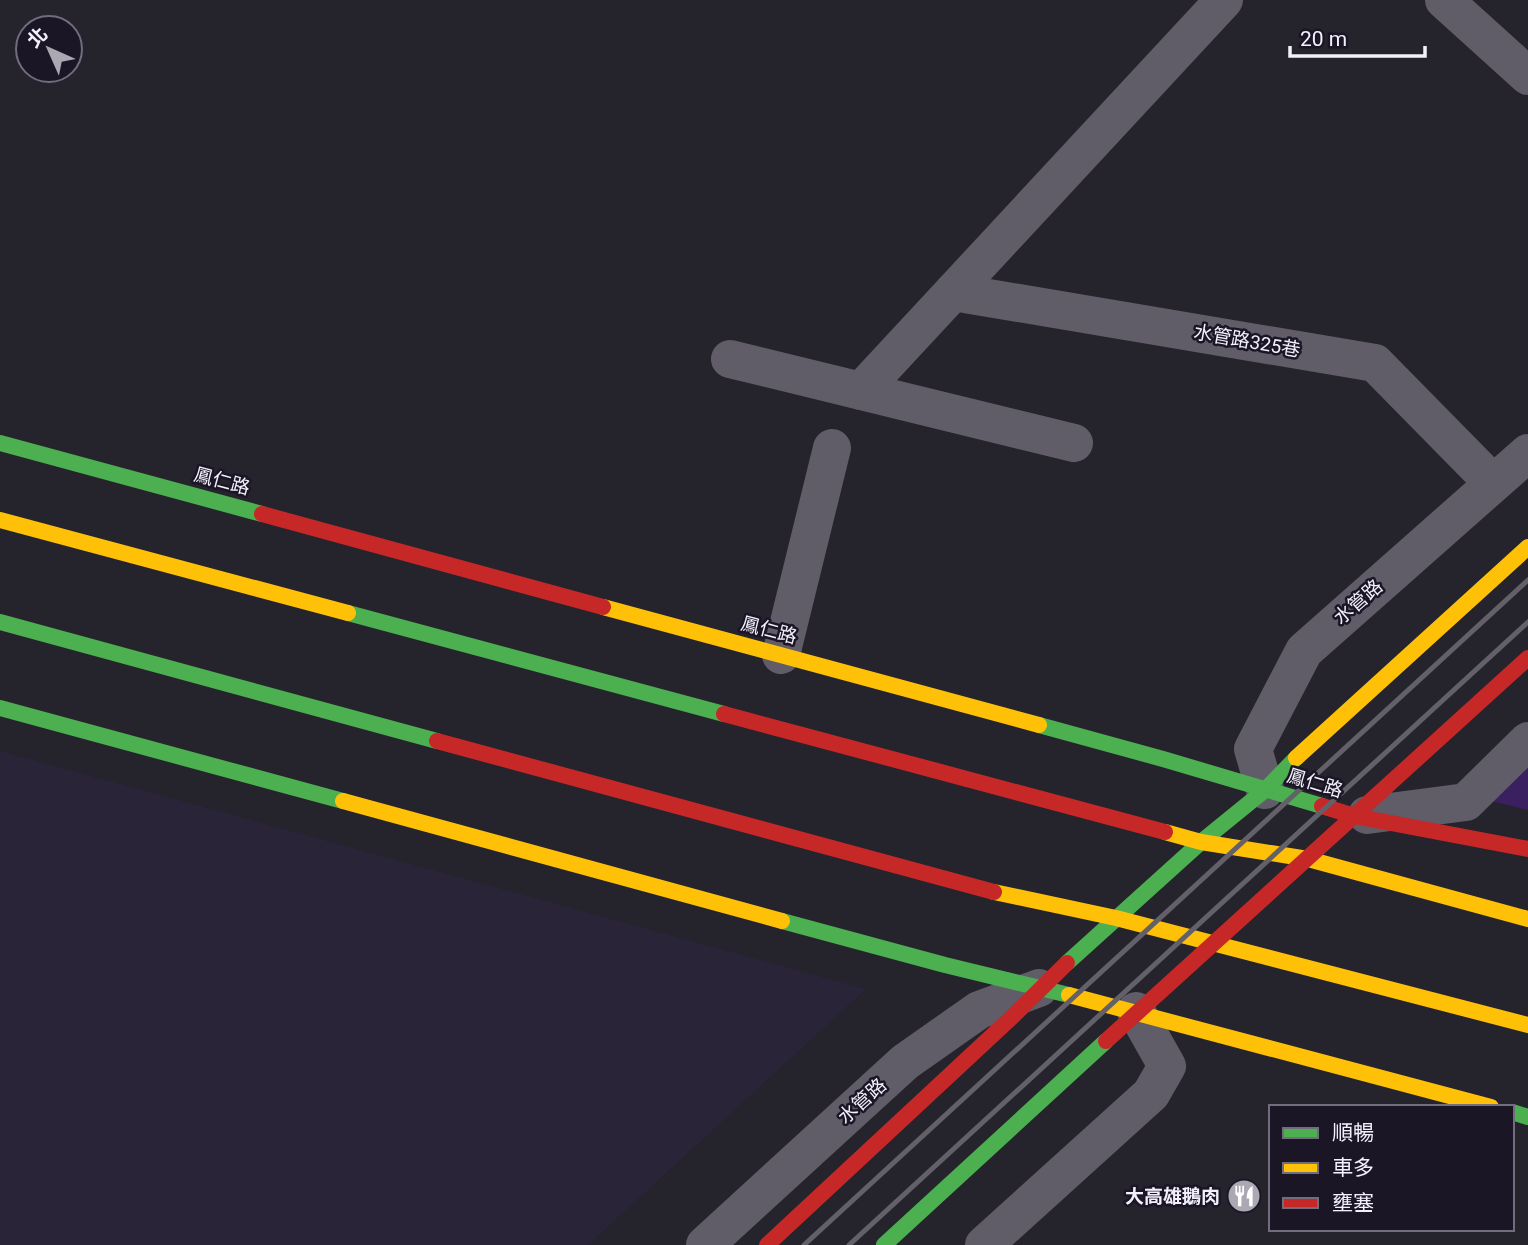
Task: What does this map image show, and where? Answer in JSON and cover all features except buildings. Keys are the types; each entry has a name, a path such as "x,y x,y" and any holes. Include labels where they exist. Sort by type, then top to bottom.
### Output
{"main road":[{"name":"鳳仁路","path":"0,443 1150,755 1354,816 1528,849"},
{"path":"0,520 1200,842 1308,859 1528,919"},
{"name":"水管路","path":"767,1245 1010,1019 1039,988 1200,842 1265,790 1299,755 1528,547"},
{"path":"0,622 1016,898 1116,918 1528,1025"},
{"path":"884,1245 1136,1011 1308,859 1528,658"},
{"path":"0,708 945,965 1136,1011 1484,1105"}],"street":[{"path":"861,391 1224,0"},
{"path":"1444,0 1528,76"},
{"name":"水管路325巷","path":"953,292 1375,363 1493,483"},
{"path":"730,359 1074,443"},
{"path":"781,655 832,448"},
{"name":"水管路","path":"1265,790 1253,750 1304,651 1528,453"},
{"path":"1354,816 1466,802 1528,741"},
{"name":"水管路","path":"705,1245 905,1062 979,1010 1039,988"},
{"path":"984,1245 1151,1094 1167,1066 1136,1011"}],"shaded area":[{"path":"1528,739 1528,810 1467,795"},
{"path":"0,751 866,989 588,1245 0,1245"}],"railway":[{"path":"804,1245 1528,580"},
{"path":"849,1245 1528,622"}],"traffic: fast":[{"path":"0,443 262,514"},
{"path":"348,613 724,714"},
{"path":"0,622 437,741"},
{"path":"0,708 343,801"},
{"path":"1039,725 1322,806"},
{"path":"1067,963 1201,842 1265,790 1296,758"},
{"path":"782,921 1069,995"},
{"path":"884,1245 1106,1041"},
{"path":"1514,1113 1528,1117"}],"traffic: slow":[{"path":"0,520 348,613"},
{"path":"1296,758 1528,547"},
{"path":"603,607 1039,725"},
{"path":"343,801 782,921"},
{"path":"1165,832 1201,842 1308,859 1528,919"},
{"path":"994,892 1116,918 1528,1025"},
{"path":"1069,995 1483,1105"}],"traffic: jam":[{"path":"262,514 603,607"},
{"path":"1106,1041 1528,658"},
{"path":"724,714 1165,832"},
{"path":"437,741 994,892"},
{"path":"1322,806 1354,816 1528,849"},
{"path":"767,1245 1067,963"}],"place":[{"name":"大高雄鵝肉","path":"1244,1196"}]}
